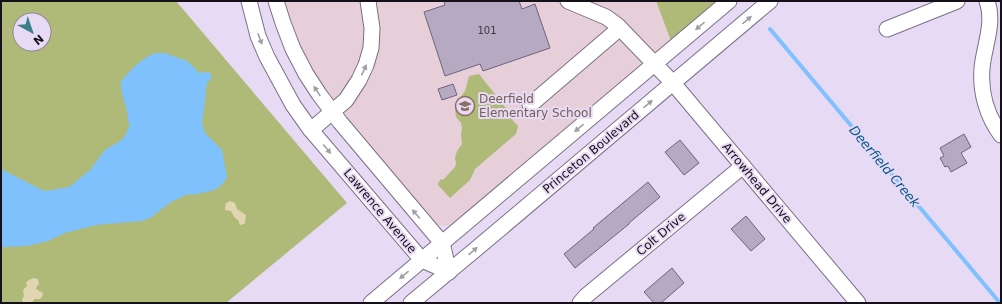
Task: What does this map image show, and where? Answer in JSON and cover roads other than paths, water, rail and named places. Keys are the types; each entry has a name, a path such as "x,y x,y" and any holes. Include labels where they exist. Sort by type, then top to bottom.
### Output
{"street":[{"name":"Lawrence Avenue","path":"249,1 258,36 267,57 293,105 311,130 422,260 448,272"},
{"path":"276,1 293,49 306,74 332,112 442,243 448,272"},
{"path":"311,130 346,100 356,85 366,65 371,48 372,28 368,1"},
{"name":"Arrowhead Drive","path":"568,1 596,7 606,17 617,24 673,83 858,303"},
{"path":"371,303 729,1"},
{"name":"Princeton Boulevard","path":"411,303 770,1"},
{"path":"887,29 957,1"},
{"path":"987,1 989,5 990,18 982,67 982,80 986,106 1001,135"},
{"path":"530,105 620,28"},
{"name":"Colt Drive","path":"580,303 586,296 743,166"}],"water":[{"path":"156,53 165,53 187,61 200,73 209,72 212,77 207,83 202,123 205,133 222,150 227,177 224,182 216,189 186,195 171,202 150,218 142,221 96,225 65,233 48,241 27,246 1,248 1,169 42,190 46,191 69,187 90,170 105,150 120,141 125,136 130,123 128,123 121,81 141,61"}],"waterway":[{"name":"Deerfield Creek","path":"770,29 1000,303"}],"place":[{"name":"Deerfield Elementary School","path":"465,106"}]}
